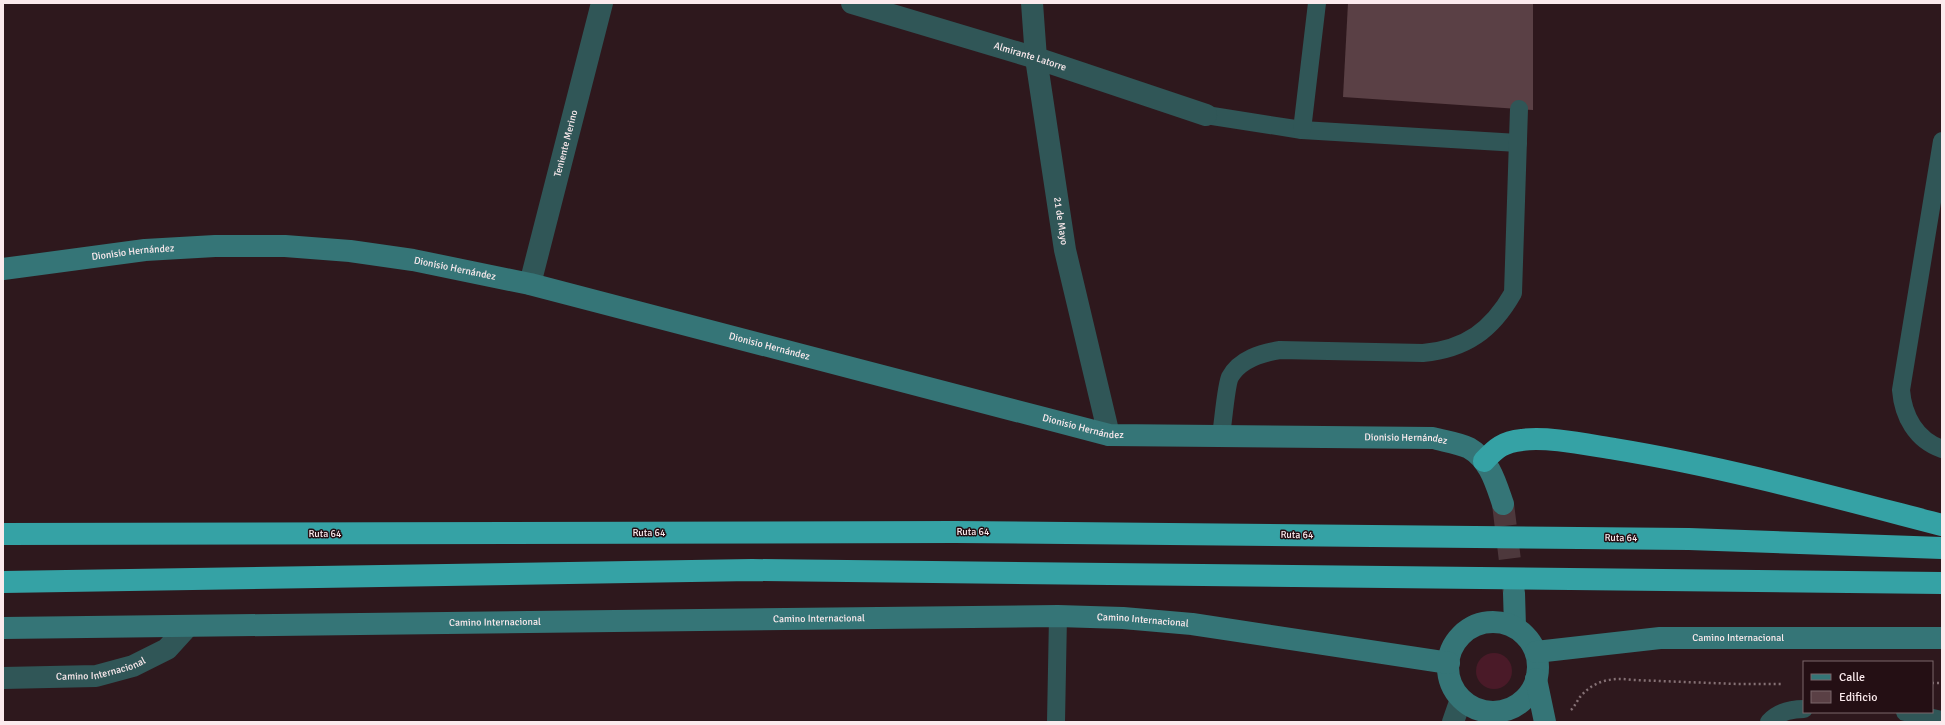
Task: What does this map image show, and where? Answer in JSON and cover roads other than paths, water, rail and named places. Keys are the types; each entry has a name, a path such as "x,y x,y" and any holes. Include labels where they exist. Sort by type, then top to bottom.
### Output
{"highway":[{"path":"1484,461 1499,446 1522,439 1557,440 1586,444 1724,470 1942,525"},
{"name":"Ruta 64","path":"3,534 955,532 1689,538 1942,548"},
{"path":"3,582 752,570 1942,583"}],"main road":[{"name":"Dionisio Hernández","path":"3,269 146,250 215,246 285,246 350,251 414,260 530,284 1109,435 1433,438 1469,448 1484,461 1492,473 1503,504"},
{"path":"1514,593 1515,627"},
{"name":"Camino Internacional","path":"3,628 1058,616 1123,618 1192,624 1449,663"},
{"path":"1486,622 1501,622 1515,627 1524,634 1536,652 1539,666 1531,692 1522,702 1500,717 1472,706 1461,699 1449,676 1449,663 1452,648 1460,636 1472,627 1486,622"},
{"name":"Camino Internacional","path":"1536,652 1660,638 1942,638"},
{"path":"1536,679 1545,722"}],"street":[{"name":"Teniente Merino","path":"530,284 602,3"},
{"name":"Almirante Latorre","path":"852,3 1036,58 1206,115"},
{"name":"21 de Mayo","path":"1032,3 1036,58 1065,250 1109,435"},
{"name":"Camino Internacional","path":"3,678 96,676 133,666 167,649 187,627"},
{"path":"1453,722 1461,699"}],"lane":[{"path":"1302,130 1317,3"},
{"path":"1221,435 1230,378 1238,367 1250,358 1264,352 1280,350 1423,353 1440,351 1473,338 1489,326 1503,311 1513,293 1519,109"},
{"path":"1206,115 1302,130 1518,143"},
{"path":"1942,141 1901,390 1902,403 1914,428 1923,438 1942,449"},
{"path":"1056,722 1058,616"},
{"path":"1769,722 1774,717 1786,711 1803,709"},
{"path":"1909,713 1942,720"}],"tunnel":[{"path":"1503,504 1514,593"}]}
